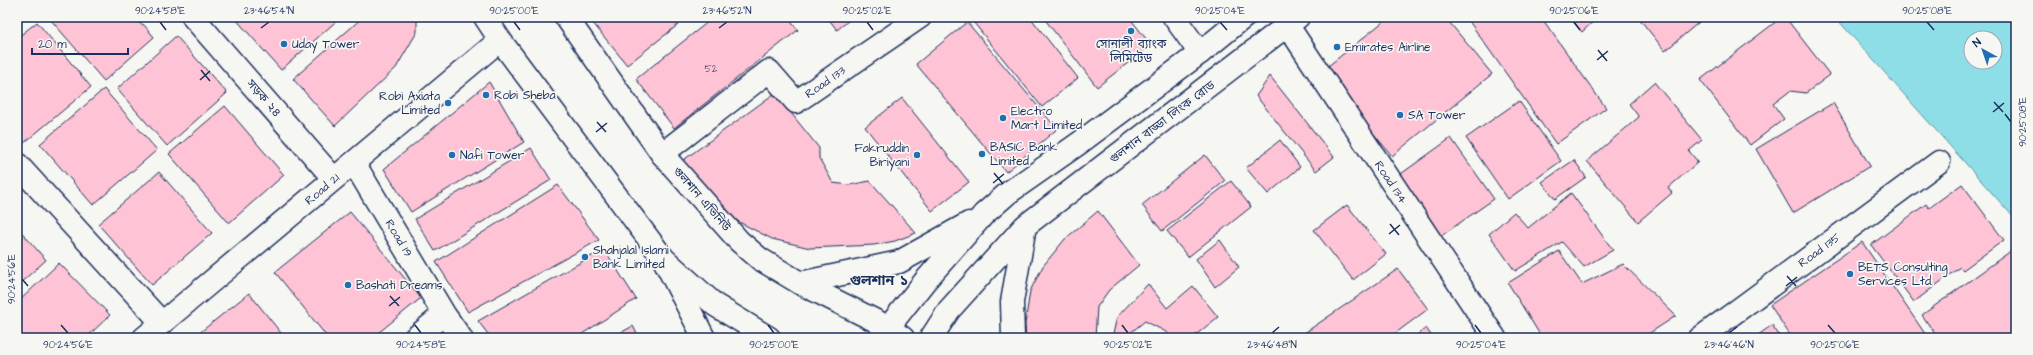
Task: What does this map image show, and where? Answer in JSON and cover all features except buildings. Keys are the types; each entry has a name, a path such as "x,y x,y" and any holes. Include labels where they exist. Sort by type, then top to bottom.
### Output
{"main road":[{"name":"সড়ক ২৪","path":"193,17 334,179"},
{"path":"485,17 500,40 663,258 704,338"},
{"name":"গুলশান এভিনিউ","path":"566,17 662,154 739,241 760,259 890,334"},
{"name":"Road 133","path":"662,154 769,71 796,102 920,17"},
{"path":"1174,17 1200,53"},
{"path":"890,334 925,280 984,214 1008,193 1078,144 1200,53 1244,17"},
{"name":"গুলশান বাড্ডা লিংক রোড","path":"931,338 949,310 1025,226 1293,21"},
{"name":"Road 134","path":"1293,21 1495,338"},
{"name":"Road 21","path":"144,338 500,40"},
{"name":"Road 19","path":"354,162 444,314 461,338"},
{"name":"Road 135","path":"1700,338 1939,162"},
{"path":"17,164 162,323"},
{"path":"800,283 899,262 984,214"},
{"path":"1013,338 1012,302 1025,226"},
{"path":"663,258 715,305 769,338"},
{"path":"415,338 444,314"}],"water":[{"path":"1835,17 2016,17 2016,220"}],"place":[{"name":"সোনালী ব্যাংক লিমিটেড","path":"1131,31"},
{"name":"Uday Tower","path":"284,44"},
{"name":"Emirates Airline","path":"1337,47"},
{"name":"Robi Sheba","path":"486,95"},
{"name":"Robi Axiata Limited","path":"448,103"},
{"name":"SA Tower","path":"1400,115"},
{"name":"Electro Mart Limited","path":"1003,118"},
{"name":"BASIC Bank Limited","path":"982,154"},
{"name":"Nafi Tower","path":"452,155"},
{"name":"Fakruddin Biriyani","path":"917,155"},
{"name":"Shahjalal Islami Bank Limited","path":"585,257"},
{"name":"BETS Consulting Services Ltd.","path":"1850,274"},
{"name":"Bashati Dreams","path":"348,285"}],"district":[{"name":"গুলশান ১","path":"879,280"}]}
